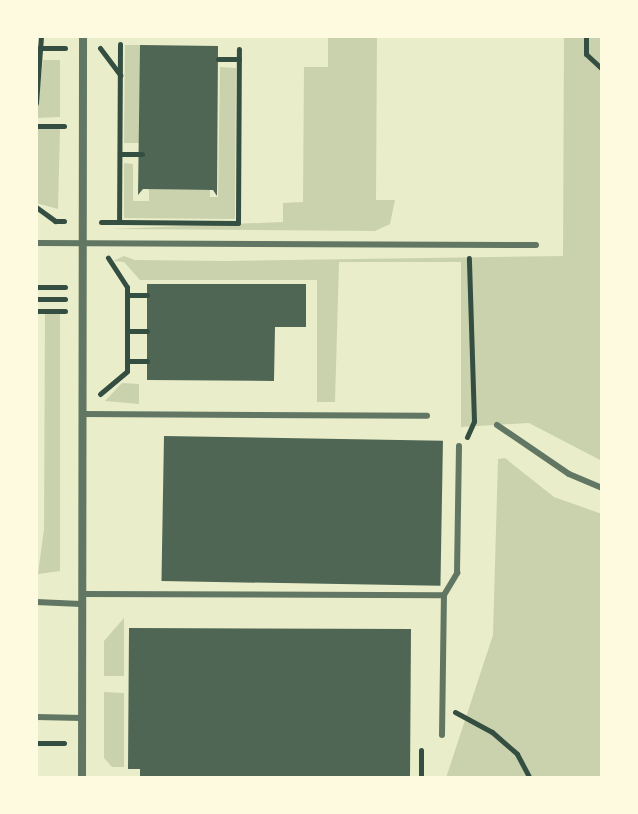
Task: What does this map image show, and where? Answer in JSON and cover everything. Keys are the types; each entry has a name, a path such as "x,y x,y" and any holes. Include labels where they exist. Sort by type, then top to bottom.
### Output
{"street":[{"path":"82,778 83,36"}],"lane":[{"path":"36,243 536,245"},
{"path":"82,414 427,416"},
{"path":"497,425 569,474 602,488"},
{"path":"442,735 444,595 457,573 459,446"},
{"path":"82,594 444,595"},
{"path":"36,602 81,604"},
{"path":"36,717 82,718"}],"path":[{"path":"36,103 41,36"},
{"path":"586,36 586,54 602,69"},
{"path":"119,222 120,44"},
{"path":"40,48 65,48"},
{"path":"100,48 120,75"},
{"path":"101,222 238,223 239,49"},
{"path":"218,59 239,59"},
{"path":"36,126 64,126"},
{"path":"120,154 142,154"},
{"path":"36,207 55,221 64,221"},
{"path":"469,434 474,421 467,275 471,245"},
{"path":"100,399 100,391 127,371 128,361 128,295 108,258"},
{"path":"36,287 65,287"},
{"path":"128,295 147,295"},
{"path":"36,299 65,299"},
{"path":"38,311 65,311"},
{"path":"128,331 147,331"},
{"path":"128,361 147,361"},
{"path":"466,718 517,754 530,778"},
{"path":"36,743 64,743"},
{"path":"419,778 421,750"}],"green space":[{"path":"328,36 377,36 376,200 395,200 390,224 375,231 112,229 283,222 283,203 303,202 304,67 328,67"},
{"path":"564,36 602,36 602,461 529,423 461,427 461,262 339,262 335,402 317,402 317,280 140,280 124,262 113,261 124,256 135,260 228,261 563,256"},
{"path":"125,45 140,45 142,143 124,143"},
{"path":"43,60 60,60 60,117 36,118"},
{"path":"220,67 236,68 235,219 124,218 124,163 133,164 133,201 149,201 149,189 210,190 210,197 218,197"},
{"path":"36,129 60,129 58,209 36,203"},
{"path":"45,312 60,312 60,571 38,574 44,529"},
{"path":"122,383 139,384 139,404 105,401"},
{"path":"505,458 554,497 602,514 602,778 446,778 493,635 498,459"},
{"path":"124,618 124,676 104,676 104,641"},
{"path":"104,692 124,693 124,767 112,767 104,758"}],"building":[{"path":"140,45 218,46 217,196 213,190 143,189 138,195"},
{"path":"147,284 306,284 306,327 275,327 274,381 147,380"},
{"path":"164,436 443,441 440,586 161,581"},
{"path":"129,628 411,629 410,778 140,778 140,769 128,769"}]}
